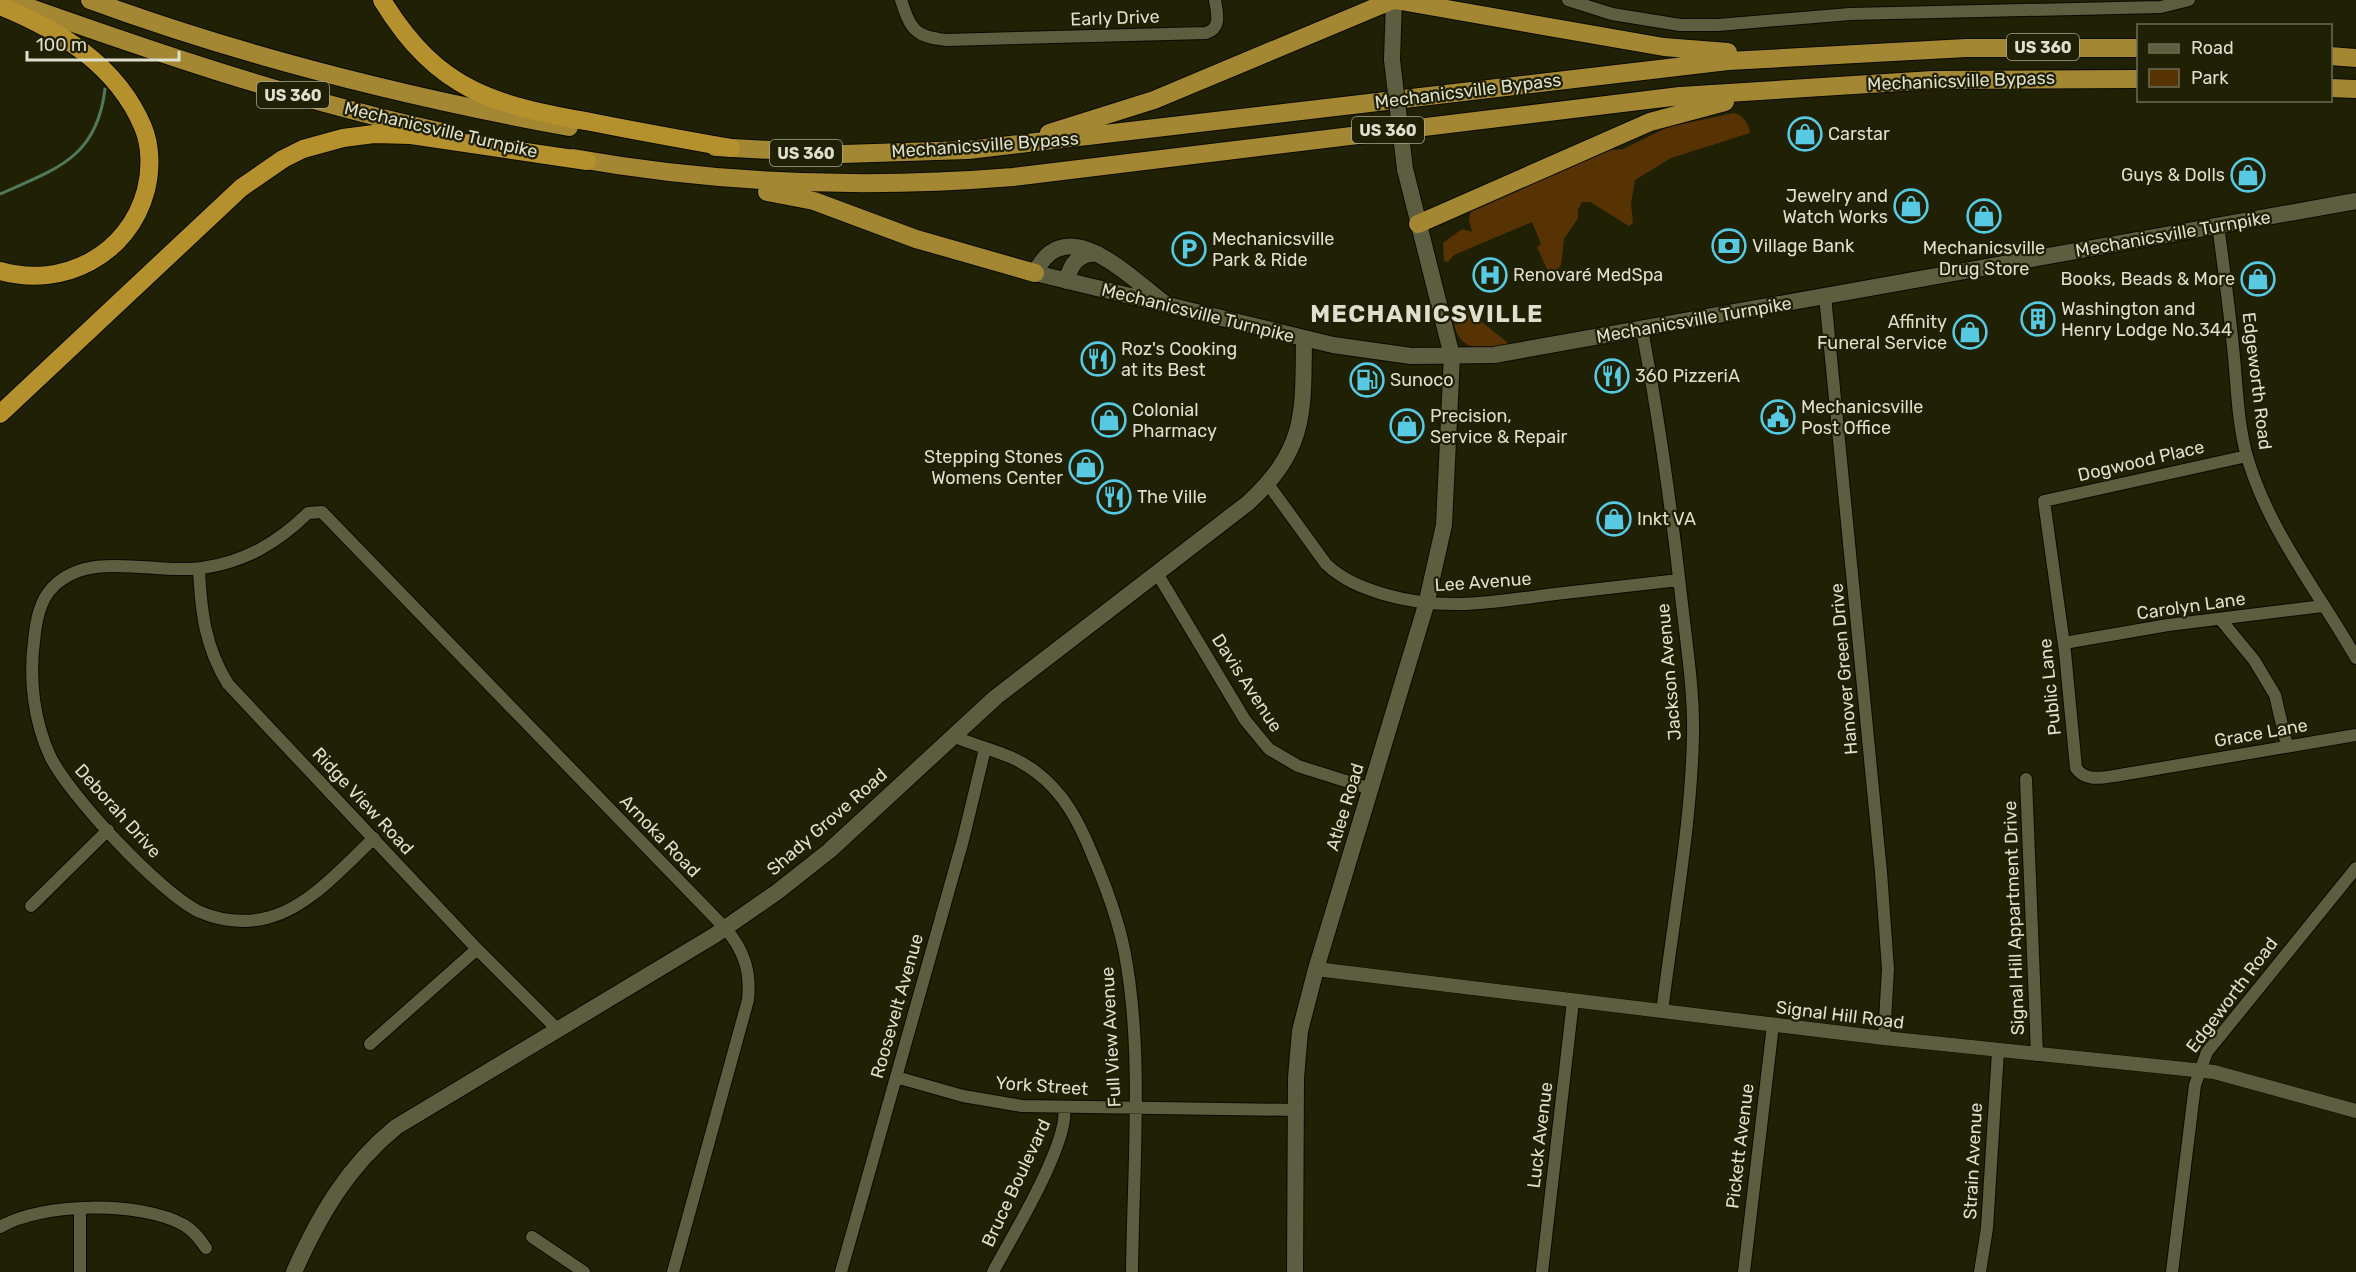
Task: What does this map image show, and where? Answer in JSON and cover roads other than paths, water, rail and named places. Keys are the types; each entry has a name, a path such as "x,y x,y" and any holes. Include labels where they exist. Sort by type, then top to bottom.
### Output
{"highway":[{"name":"Mechanicsville Turnpike","path":"8,0 127,44 302,98 434,130 587,161 639,169"},
{"name":"Mechanicsville Turnpike","path":"90,0 207,40 314,70 444,102 584,129"},
{"path":"382,0 397,24 433,63 482,96 526,110 731,148"},
{"path":"880,153 1032,136 1103,118 1154,100 1394,0 1664,47 1709,51 1889,51"},
{"path":"0,6 58,34 94,60 110,75 123,92 142,126 149,165 148,182 136,215 120,239 94,260 80,268 47,276 24,276 0,271"},
{"name":"Mechanicsville Bypass","path":"584,129 731,148 802,153 880,153 1023,145 1728,61 1889,51 2137,48"},
{"path":"2332,56 2356,58"},
{"name":"Mechanicsville Bypass","path":"639,169 775,182 880,184 951,182 1013,177 1668,97 1858,83 2013,78 2137,79"},
{"path":"1418,224 1666,117 1716,104 1858,83"},
{"path":"2332,88 2356,89"},
{"path":"0,414 241,188 283,159 303,149 343,138 392,134 587,161"},
{"path":"639,169 814,201 936,245 1035,273"}],"main road":[{"name":"Atlee Road","path":"1295,1272 1296,1110 1300,1031 1316,969 1426,605 1444,525 1452,356 1405,169 1392,60 1394,0"},
{"name":"Mechanicsville Turnpike","path":"1035,273 1304,338 1380,352 1452,356 1520,352 2356,201"},
{"path":"1035,273 1047,256 1067,246 1079,246 1098,254 1167,304"},
{"path":"1067,281 1071,267 1076,260 1087,254 1098,254"},
{"name":"Shady Grove Road","path":"294,1272 328,1203 347,1175 377,1143 419,1111 725,928 829,851 953,736 1051,653 1248,503 1268,484 1290,454 1300,424 1303,406 1304,338"}],"street":[{"name":"Early Drive","path":"901,0 911,27 922,36 946,40 1206,33 1211,32 1218,22 1215,0"},
{"path":"1568,0 1646,21 1689,25 1850,14 2139,4 2161,7 2188,0"},
{"name":"Edgeworth Road","path":"2218,225 2241,424 2247,456 2269,512 2356,658"},
{"name":"Hanover Green Drive","path":"1825,296 1881,872 1888,969 1884,1038"},
{"name":"Jackson Avenue","path":"1642,330 1655,399 1691,687 1692,765 1662,1012"},
{"name":"Dogwood Place","path":"2044,501 2247,456"},
{"name":"Lee Avenue","path":"1268,484 1326,564 1337,574 1367,589 1426,605 1463,606 1679,580"},
{"name":"Public Lane","path":"2044,501 2064,643 2076,768 2090,778 2172,766"},
{"name":"Deborah Drive","path":"318,511 308,513 289,531 263,550 243,558 199,569 90,568 77,572 53,587 39,610 32,667 33,692 40,730 55,766 108,830 157,880 186,904 214,917 243,921 277,915 295,907 341,870 374,838"},
{"name":"Arnoka Road","path":"318,511 338,526 725,928 746,961 750,986 748,1000 673,1272"},
{"name":"Ridge View Road","path":"199,569 204,630 211,652 228,684 477,949 557,1029"},
{"name":"Davis Avenue","path":"1157,573 1245,720 1269,749 1298,766 1371,789"},
{"name":"Carolyn Lane","path":"2064,643 2168,625 2323,606"},
{"path":"2221,620 2254,660 2275,695 2280,708 2287,746"},
{"name":"Grace Lane","path":"2172,766 2356,735"},
{"name":"Full View Avenue","path":"953,736 1022,762 1050,784 1072,811 1105,883 1121,937 1129,980 1134,1109 1132,1272"},
{"name":"Roosevelt Avenue","path":"841,1272 963,840 985,749"},
{"name":"Signal Hill Appartment Drive","path":"2026,779 2037,1055"},
{"path":"31,906 108,830"},
{"name":"Edgeworth Road","path":"2172,1272 2198,1070 2207,1052 2241,1007 2356,868"},
{"path":"370,1044 477,949"},
{"name":"Signal Hill Road","path":"1316,969 1884,1038 2198,1070 2233,1076 2356,1111"},
{"name":"Luck Avenue","path":"1542,1272 1573,1001"},
{"name":"Pickett Avenue","path":"1744,1272 1773,1025"},
{"name":"Strain Avenue","path":"1980,1272 1987,1228 1998,1051"},
{"name":"York Street","path":"896,1077 999,1103 1064,1108 1296,1110"},
{"name":"Bruce Boulevard","path":"993,1272 1056,1147 1065,1124 1064,1108"},
{"path":"80,1209 80,1272"},
{"path":"0,1227 36,1213 80,1209 132,1211 172,1220 191,1230 206,1248"},
{"path":"532,1238 584,1272"}],"waterway":[{"path":"0,194 56,168 83,146 93,131 105,89"}],"place":[{"name":"Carstar","path":"1805,134"},
{"name":"Guys & Dolls","path":"2248,175"},
{"name":"Jewelry and Watch Works","path":"1911,206"},
{"name":"Mechanicsville Drug Store","path":"1984,216"},
{"name":"Village Bank","path":"1729,246"},
{"name":"Mechanicsville Park & Ride","path":"1189,249"},
{"name":"Renovaré MedSpa","path":"1490,275"},
{"name":"Books, Beads & More","path":"2258,279"},
{"name":"Washington and Henry Lodge No.344","path":"2038,319"},
{"name":"Affinity Funeral Service","path":"1970,332"},
{"name":"Roz's Cooking at its Best","path":"1098,359"},
{"name":"360 PizzeriA","path":"1612,376"},
{"name":"Sunoco","path":"1367,380"},
{"name":"Mechanicsville Post Office","path":"1778,417"},
{"name":"Colonial Pharmacy","path":"1109,420"},
{"name":"Precision, Service & Repair","path":"1407,426"},
{"name":"Stepping Stones Womens Center","path":"1086,467"},
{"name":"The Ville","path":"1114,497"},
{"name":"Inkt VA","path":"1614,519"}],"district":[{"name":"MECHANICSVILLE","path":"1427,314"}]}
